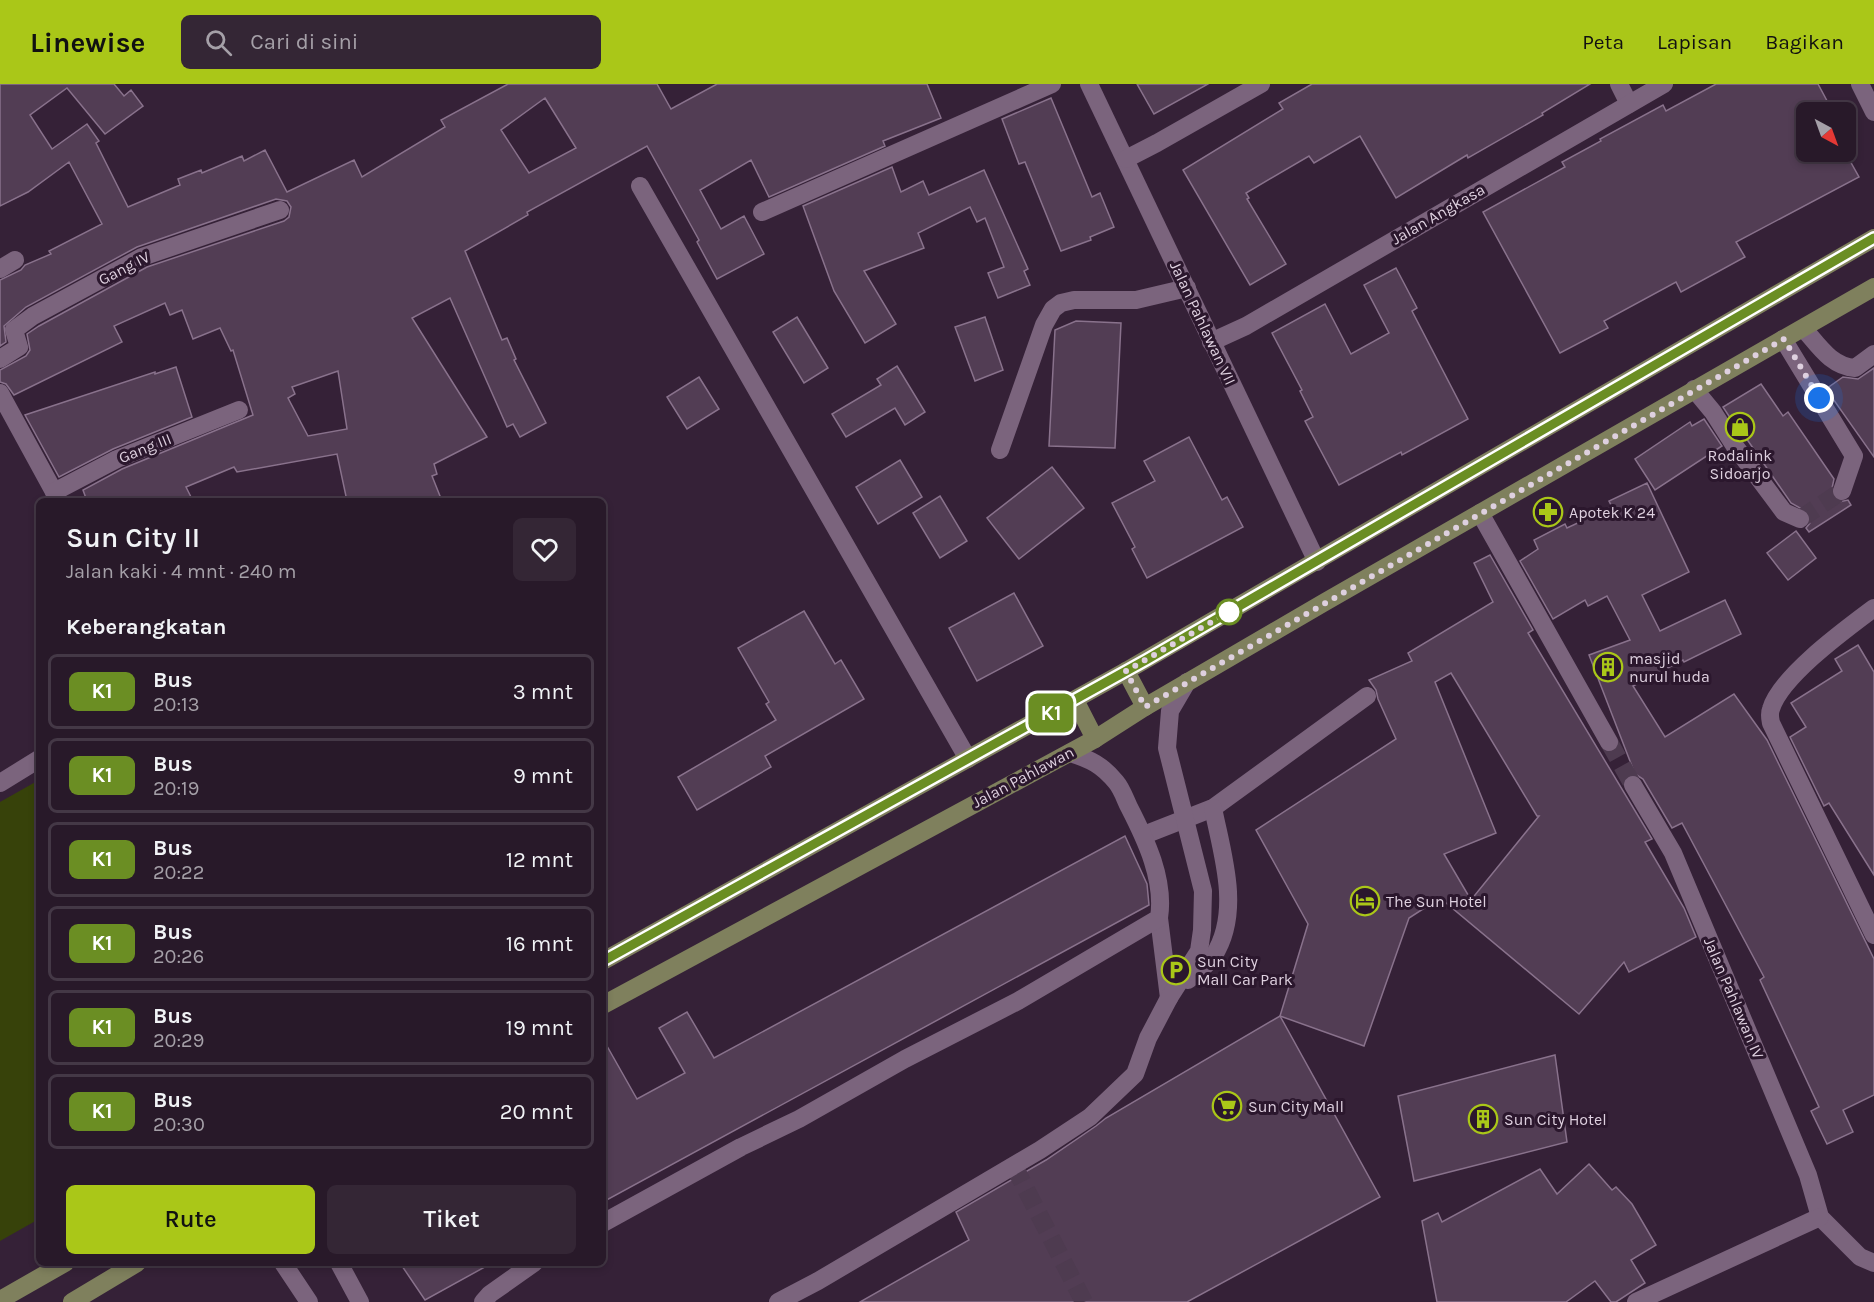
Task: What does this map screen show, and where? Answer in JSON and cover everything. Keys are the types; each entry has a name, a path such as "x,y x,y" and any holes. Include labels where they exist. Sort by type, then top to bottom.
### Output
{"main road":[{"path":"606,959 1126,671 1874,237"},
{"name":"Jalan Pahlawan","path":"606,1003 1095,739 1187,682 1874,287"},
{"path":"1126,671 1145,707"},
{"path":"1075,700 1095,739"},
{"path":"0,1300 60,1266"},
{"path":"72,1302 132,1266"}],"street":[{"path":"762,212 1052,84"},
{"name":"Jalan Pahlawan VII","path":"1089,84 1317,562"},
{"path":"1126,159 1261,84"},
{"path":"1619,84 1629,104"},
{"name":"Jalan Angkasa","path":"1211,342 1246,326 1664,84"},
{"path":"1860,84 1874,112"},
{"path":"640,186 968,759"},
{"name":"Gang IV","path":"0,359 19,347 14,330 142,257 280,210"},
{"path":"1000,450 1044,325 1048,316 1060,303 1074,300 1136,300 1187,288"},
{"path":"1804,328 1826,356 1843,367 1855,368 1874,354"},
{"path":"1784,339 1854,456 1842,491"},
{"path":"1694,389 1784,512 1800,519"},
{"path":"0,393 57,497"},
{"name":"Gang III","path":"57,497 117,459 239,410"},
{"path":"1480,513 1609,742"},
{"path":"1874,608 1838,635 1803,666 1776,698 1770,712 1771,723 1874,935"},
{"path":"778,1302 818,1281 1040,1150 1090,1117 1135,1074 1148,1038 1198,951 1202,930 1203,891 1167,748 1170,711 1187,682"},
{"path":"1144,835 1213,808 1368,696"},
{"path":"1070,753 1093,760 1117,783 1144,835 1157,877 1161,909 1159,918 1169,998"},
{"path":"0,783 36,761"},
{"name":"Jalan Pahlawan IV","path":"1633,785 1673,853 1808,1175 1820,1216"},
{"path":"1169,998 1216,952 1226,928 1227,880 1213,808"},
{"path":"606,1221 1018,1000 1159,918"},
{"path":"1636,1302 1665,1297 1820,1216 1860,1257 1874,1263"},
{"path":"289,1266 309,1302"},
{"path":"341,1266 360,1302"},
{"path":"483,1302 530,1266"}],"green space":[{"path":"36,782 36,1221 0,1241 0,802"}],"building":[{"path":"0,84 114,84 124,96 131,90 143,106 105,134 67,88 30,115 52,149 87,124 99,141 96,143 128,207 180,185 178,179 201,170 202,173 242,156 244,161 265,150 287,192 354,160 362,177 445,127 441,120 508,84 657,84 671,109 717,84 927,84 941,118 883,141 885,146 769,197 751,160 700,190 721,229 744,216 764,254 717,279 697,242 699,240 647,146 527,212 528,215 465,251 502,340 507,338 516,359 514,360 546,423 520,437 513,424 507,427 450,298 412,318 487,437 434,464 437,474 432,476 441,498 346,498 337,454 237,472 234,467 186,487 192,498 86,498 83,490 122,469 253,415 233,350 231,351 220,328 193,339 182,310 170,315 165,303 114,326 122,342 14,395 6,384 0,382 0,370 26,356 30,350 27,334 39,326 147,267 284,221 289,217 291,207 287,201 276,199 137,247 26,307 4,326 6,342 0,346 0,280 21,270 25,265 51,254 49,251 102,224 69,162 28,192 0,206","holes":["545,98 576,148 529,173 501,130","338,371 347,429 308,436 288,398 295,394 292,387"]},
{"path":"1137,84 1208,84 1154,114"},
{"path":"1312,84 1590,84 1542,113 1543,115 1468,158 1467,155 1396,198 1360,136 1314,163 1309,156 1246,193 1249,198 1247,199 1286,264 1250,285 1183,170 1283,109 1279,103"},
{"path":"1716,84 1818,84 1828,102 1796,102 1796,162 1851,162 1859,177 1736,242 1745,257 1681,292 1676,282 1604,321 1608,328 1560,353 1483,212 1565,167 1562,162 1601,141 1600,139 1663,105 1666,111"},
{"path":"1051,98 1092,197 1100,193 1114,227 1090,237 1091,240 1061,251 1025,162 1019,164 1002,119"},
{"path":"892,167 901,192 923,181 929,195 984,170 1028,269 1024,271 1030,285 998,298 988,273 1004,267 985,218 977,222 970,207 918,233 924,248 864,271 896,324 865,343 834,291 803,206"},
{"path":"1396,268 1417,308 1412,311 1468,419 1402,455 1401,452 1339,485 1305,421 1313,417 1300,391 1302,390 1272,333 1325,304 1351,354 1389,333 1364,285"},
{"path":"797,317 828,368 804,383 773,332"},
{"path":"985,317 1003,370 975,381 955,327"},
{"path":"1076,321 1121,323 1115,448 1049,446 1055,330"},
{"path":"897,366 925,412 905,425 895,408 846,437 832,414 881,385 877,379"},
{"path":"176,367 192,417 113,449 59,477 25,415"},
{"path":"1874,368 1874,457 1826,389 1843,377 1858,379"},
{"path":"699,377 719,409 687,429 667,397"},
{"path":"1761,384 1783,416 1788,412 1834,479 1831,493 1833,498 1839,502 1848,500 1851,505 1809,532 1806,528 1810,523 1809,513 1791,503 1723,407"},
{"path":"1704,419 1722,446 1655,490 1635,459 1690,422 1692,426"},
{"path":"1189,437 1222,500 1227,497 1243,527 1147,578 1132,549 1135,547 1112,503 1155,481 1144,461"},
{"path":"900,460 922,497 878,524 856,487"},
{"path":"1052,467 1084,508 1019,559 987,518"},
{"path":"1647,483 1689,572 1642,595 1660,631 1725,600 1741,634 1633,686 1665,737 1734,694 1767,740 1874,959 1874,1095 1843,1110 1853,1132 1827,1144 1811,1111 1819,1107 1760,980 1764,977 1682,823 1672,828 1643,779 1635,774 1589,655 1630,640 1607,596 1588,606 1585,600 1553,619 1520,561 1538,549 1534,540 1565,524 1567,528 1612,507 1609,501"},
{"path":"940,496 967,541 940,558 913,513"},
{"path":"1796,531 1816,558 1788,580 1767,553"},
{"path":"1490,555 1533,630 1528,633 1652,839 1645,842 1684,908 1696,937 1629,972 1624,962 1579,1014 1440,898 1409,918 1364,1046 1280,1016 1308,924 1256,830 1396,739 1376,690 1369,680 1412,661 1408,653 1493,602 1474,563","holes":["1451,673 1539,816 1471,900 1444,854 1496,833 1435,682"]},
{"path":"1014,593 1043,646 977,681 949,628"},
{"path":"804,611 835,664 841,660 864,699 765,756 771,767 697,810 678,777 776,720 766,704 769,702 738,648"},
{"path":"1858,645 1874,672 1874,875 1829,803 1824,806 1790,737 1806,727 1791,703 1842,671 1835,659"},
{"path":"1125,836 1147,884 1149,905 606,1200 606,1044 637,1099 685,1073 659,1028 687,1012 714,1058"},
{"name":"Sun City Mall","path":"1280,1016 1380,1197 1187,1302 860,1302 969,1240 956,1212 1046,1160 1106,1118"},
{"name":"Sun City Hotel","path":"1555,1055 1567,1142 1414,1181 1398,1096"},
{"path":"1589,1164 1612,1190 1616,1187 1632,1204 1656,1245 1631,1260 1645,1283 1616,1302 1611,1302 1595,1281 1566,1302 1437,1302 1422,1221 1438,1213 1442,1222 1540,1169 1557,1194"},
{"path":"402,1266 487,1266 425,1300"}],"tunnel":[{"path":"1800,519 1842,491"},
{"path":"1609,742 1633,785"},
{"path":"1014,1166 1084,1302"}],"bus line":[{"name":"K1","path":"606,959 1146,660 1874,238"}],"place":[{"name":"Rodalink Sidoarjo","path":"1740,427"},
{"name":"Apotek K 24","path":"1548,512"},
{"name":"masjid nurul huda","path":"1608,667"},
{"name":"The Sun Hotel","path":"1365,901"},
{"name":"Sun City Mall Car Park","path":"1176,970"},
{"name":"Sun City Mall","path":"1227,1106"},
{"name":"Sun City Hotel","path":"1483,1119"}],"route":[{"path":"1229,612 1126,671 1145,707 1784,339 1819,398"}]}
